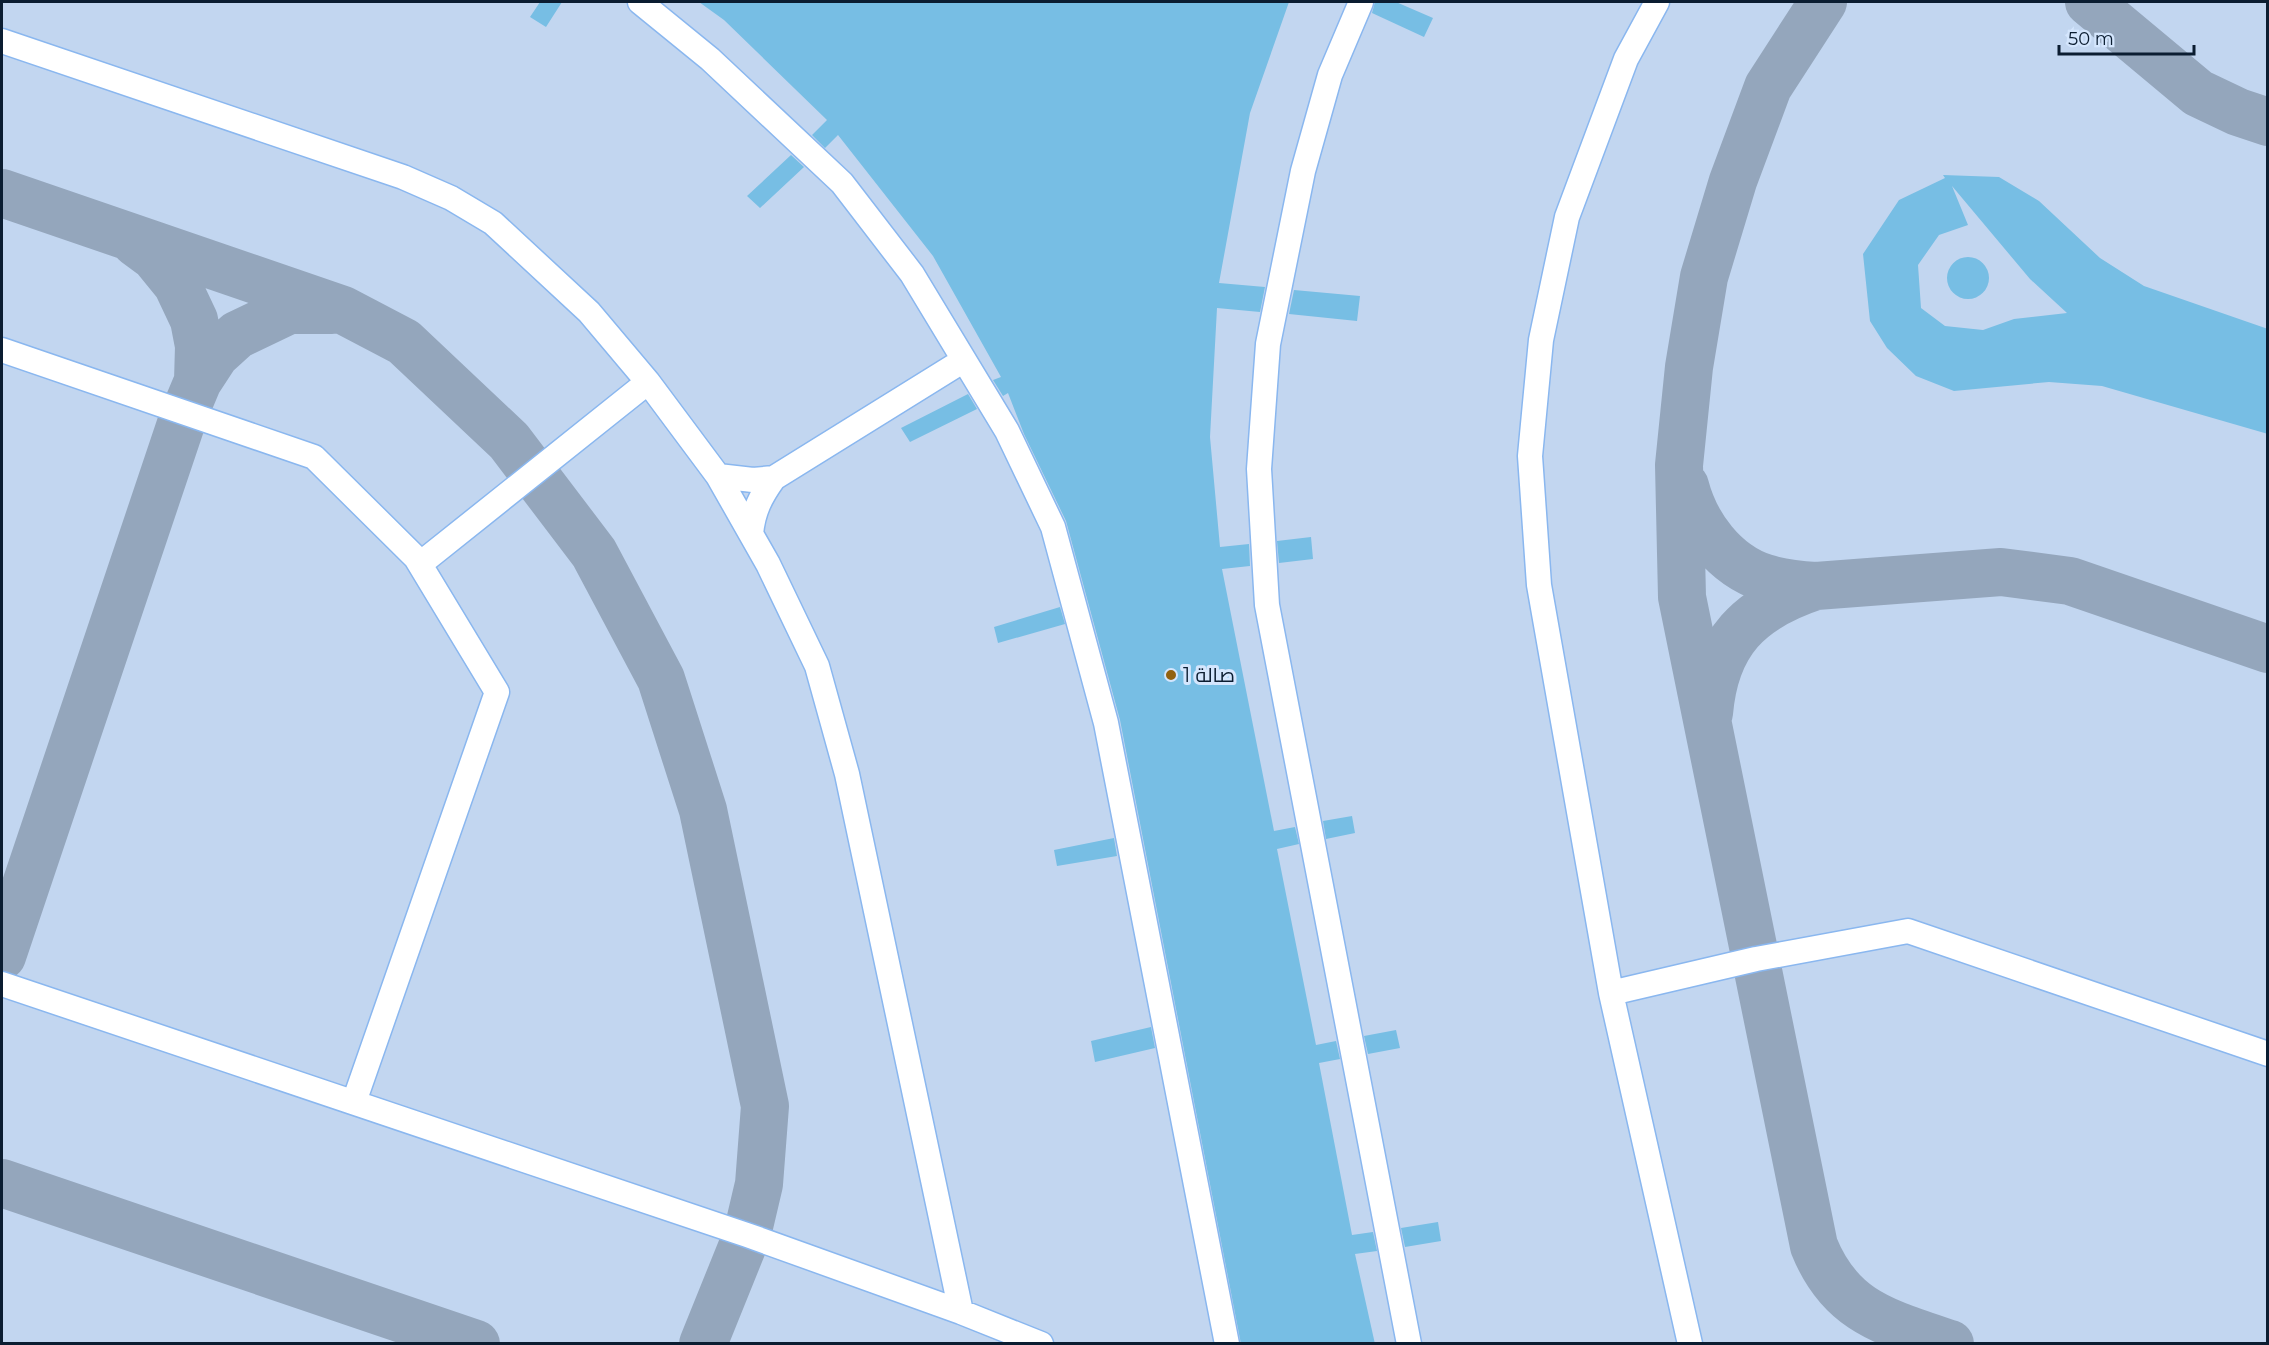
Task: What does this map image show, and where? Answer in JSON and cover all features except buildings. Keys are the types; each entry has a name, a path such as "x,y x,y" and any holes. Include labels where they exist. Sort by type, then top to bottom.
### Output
{"lane":[{"path":"640,2 710,59 842,183 912,274 1007,431 1053,527 1106,723 1227,1344"},
{"path":"1361,2 1330,75 1303,171 1269,344 1259,469 1267,605 1409,1344"},
{"path":"1657,2 1626,59 1567,217 1541,340 1530,456 1539,585 1611,993 1690,1344"},
{"path":"7,39 403,177 451,198 493,223 589,312 648,382 718,476 751,534 817,666 847,774 961,1312"},
{"path":"2,350 314,457 416,558 497,692 354,1102"},
{"path":"751,534 752,516 762,495 774,478 964,360"},
{"path":"420,564 648,382"},
{"path":"718,476 753,480 774,478"},
{"path":"1611,993 1756,959 1908,932 2268,1054"},
{"path":"2,984 747,1235 961,1312 1041,1344"}],"shaded area":[{"path":"2,2 2267,2 2267,1343 2,1343"}],"taxiway":[{"path":"1823,2 1768,87 1733,181 1704,277 1689,367 1679,465 1682,597 1814,1246 1825,1269 1852,1301 1886,1321 1950,1344"},
{"path":"2089,2 2198,93 2238,112 2268,122"},
{"path":"2,193 343,310 404,342 509,441 594,553 661,679 703,810 765,1106 759,1184 747,1235 703,1344"},
{"path":"136,243 155,257 177,284 194,320 199,346 198,381"},
{"path":"2,956 185,412 198,381 215,355 237,335 289,310 332,310"},
{"path":"1685,486 1704,529 1713,542 1737,564 1771,580 1816,586"},
{"path":"1709,713 1719,666 1728,647 1740,631 1754,617 1772,605 1816,586 2001,572 2070,581 2268,649"},
{"path":"2,1183 476,1344"}],"place":[{"name":"صالة 1","path":"1171,675"}]}
